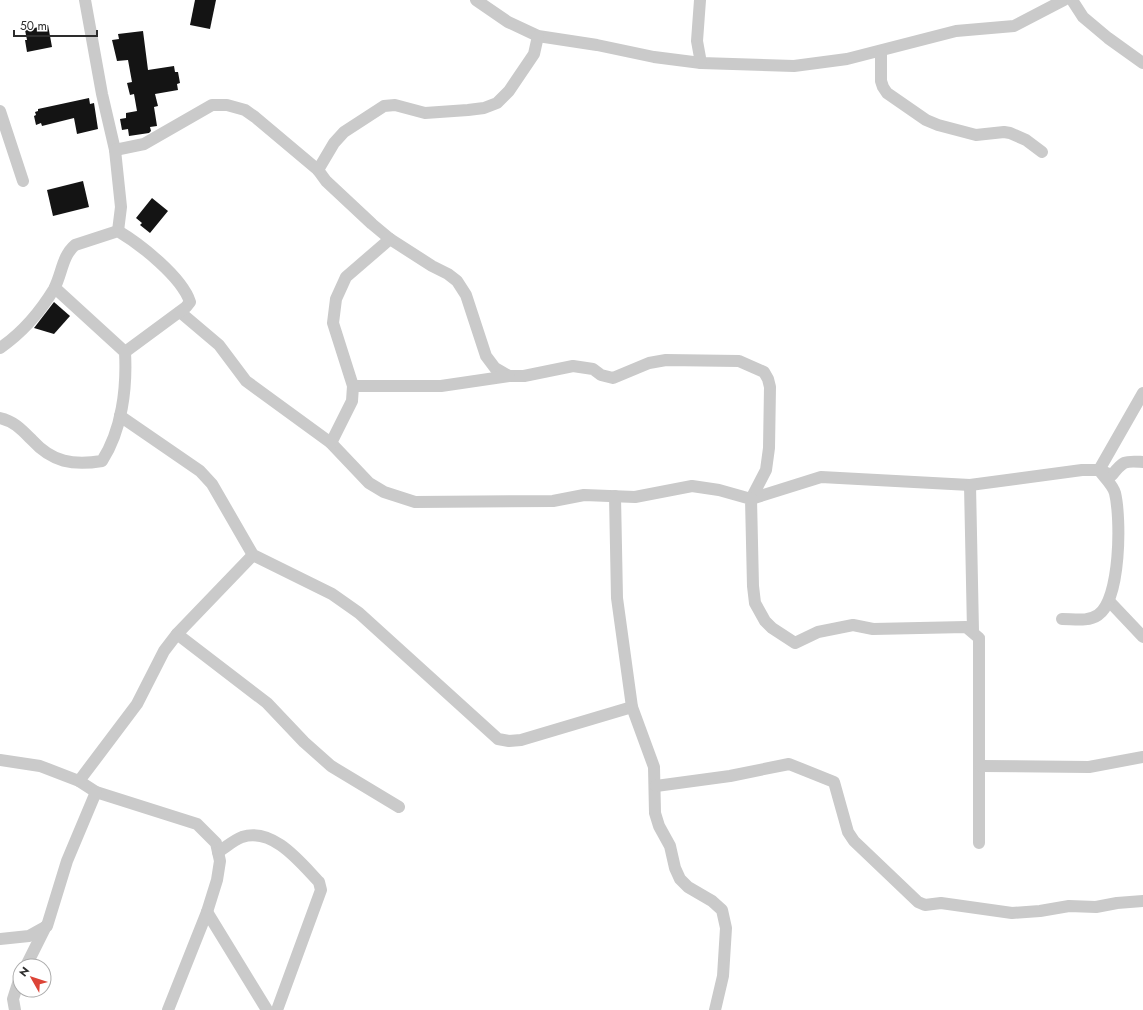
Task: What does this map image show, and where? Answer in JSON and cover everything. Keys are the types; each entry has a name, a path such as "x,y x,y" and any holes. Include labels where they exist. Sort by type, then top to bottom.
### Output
{"street":[{"path":"85,0 102,94 115,150 121,207 118,231"},
{"path":"476,0 508,22 538,36 597,45 654,57 701,63 794,66 847,59 956,31 1014,26 1064,0"},
{"path":"700,0 697,41 701,63"},
{"path":"1072,0 1083,17 1108,38 1143,63"},
{"path":"318,170 334,143 344,132 384,106 396,105 424,113 479,109 497,103 510,91 534,54 538,36"},
{"path":"881,51 883,87 887,93 926,120 947,129 976,135 1004,132 1010,133 1026,140 1042,152"},
{"path":"115,150 144,144 212,105 227,105 244,110 255,117 318,170 326,181 390,239 457,281 466,295 477,334 486,356 494,368 509,376"},
{"path":"0,111 23,181"},
{"path":"0,348 21,332 55,288 65,258 70,250 76,245 118,231"},
{"path":"118,231 141,246 178,280 190,302 180,312 125,352"},
{"path":"331,443 352,401 353,386 333,324 336,299 346,277 390,239"},
{"path":"0,418 10,420 45,453 56,459 90,463 102,461 109,450 120,416 125,392 125,352 55,288"},
{"path":"180,312 219,345 246,381 331,443 369,483 384,492 415,502 553,501 584,495 635,496 692,486 719,490 751,499 821,477 970,485 1082,470 1100,470 1112,475 1126,461 1143,462"},
{"path":"353,386 441,386 509,376 524,376 573,366 592,369 601,375 613,378 649,363 666,360 740,361 764,372 770,387 769,448 766,470 751,499 752,586 755,603 765,621 772,628 795,643 818,632 853,625 873,629 966,627 973,631 979,638 979,843"},
{"path":"1100,470 1143,393"},
{"path":"120,416 200,471 212,484 253,556 332,594 359,613 498,739 509,741 521,740 632,707"},
{"path":"1062,619 1093,618 1100,614 1109,601 1114,581 1118,519 1114,491 1100,470"},
{"path":"970,485 973,631"},
{"path":"615,496 618,598 632,707 654,768 656,786 655,813 659,826 670,846 675,868 680,879 688,888 712,902 722,910 726,928 723,976 715,1010"},
{"path":"79,781 137,704 164,651 177,634 253,556"},
{"path":"1109,601 1143,637"},
{"path":"177,634 267,703 304,742 332,766 399,807"},
{"path":"980,766 1089,767 1143,757"},
{"path":"0,760 40,766 79,781 96,792 197,824 216,843 220,861 207,912 168,1010"},
{"path":"656,786 730,776 789,764 830,780 836,786 848,832 854,841 918,902 925,906 941,903 1012,913 1040,911 1069,906 1096,907 1117,903 1143,901"},
{"path":"30,958 46,926 67,861 96,792"},
{"path":"218,852 242,837 259,834 280,845 319,882 321,890 277,1010"},
{"path":"207,912 267,1010"},
{"path":"0,939 28,936 46,926"},
{"path":"13,998 15,1010"}],"building":[{"path":"195,0 216,0 210,29 190,25"},
{"path":"48,25 52,47 27,52 25,30"},
{"path":"143,31 148,70 174,66 175,72 178,72 180,83 177,84 178,90 155,94 158,106 154,107 157,126 150,127 151,131 149,133 129,136 128,129 122,130 120,119 126,118 126,113 137,111 134,94 130,95 127,83 132,82 128,60 117,61 112,40 119,39 118,34"},
{"path":"89,98 90,104 94,103 98,129 77,134 74,118 42,126 41,123 36,125 34,116 36,115 35,112 38,111 38,109"},
{"path":"83,181 89,207 53,216 47,190"},
{"path":"152,198 168,211 150,233 140,225 142,223 136,218"},
{"path":"54,302 70,316 54,334 34,328"}]}
